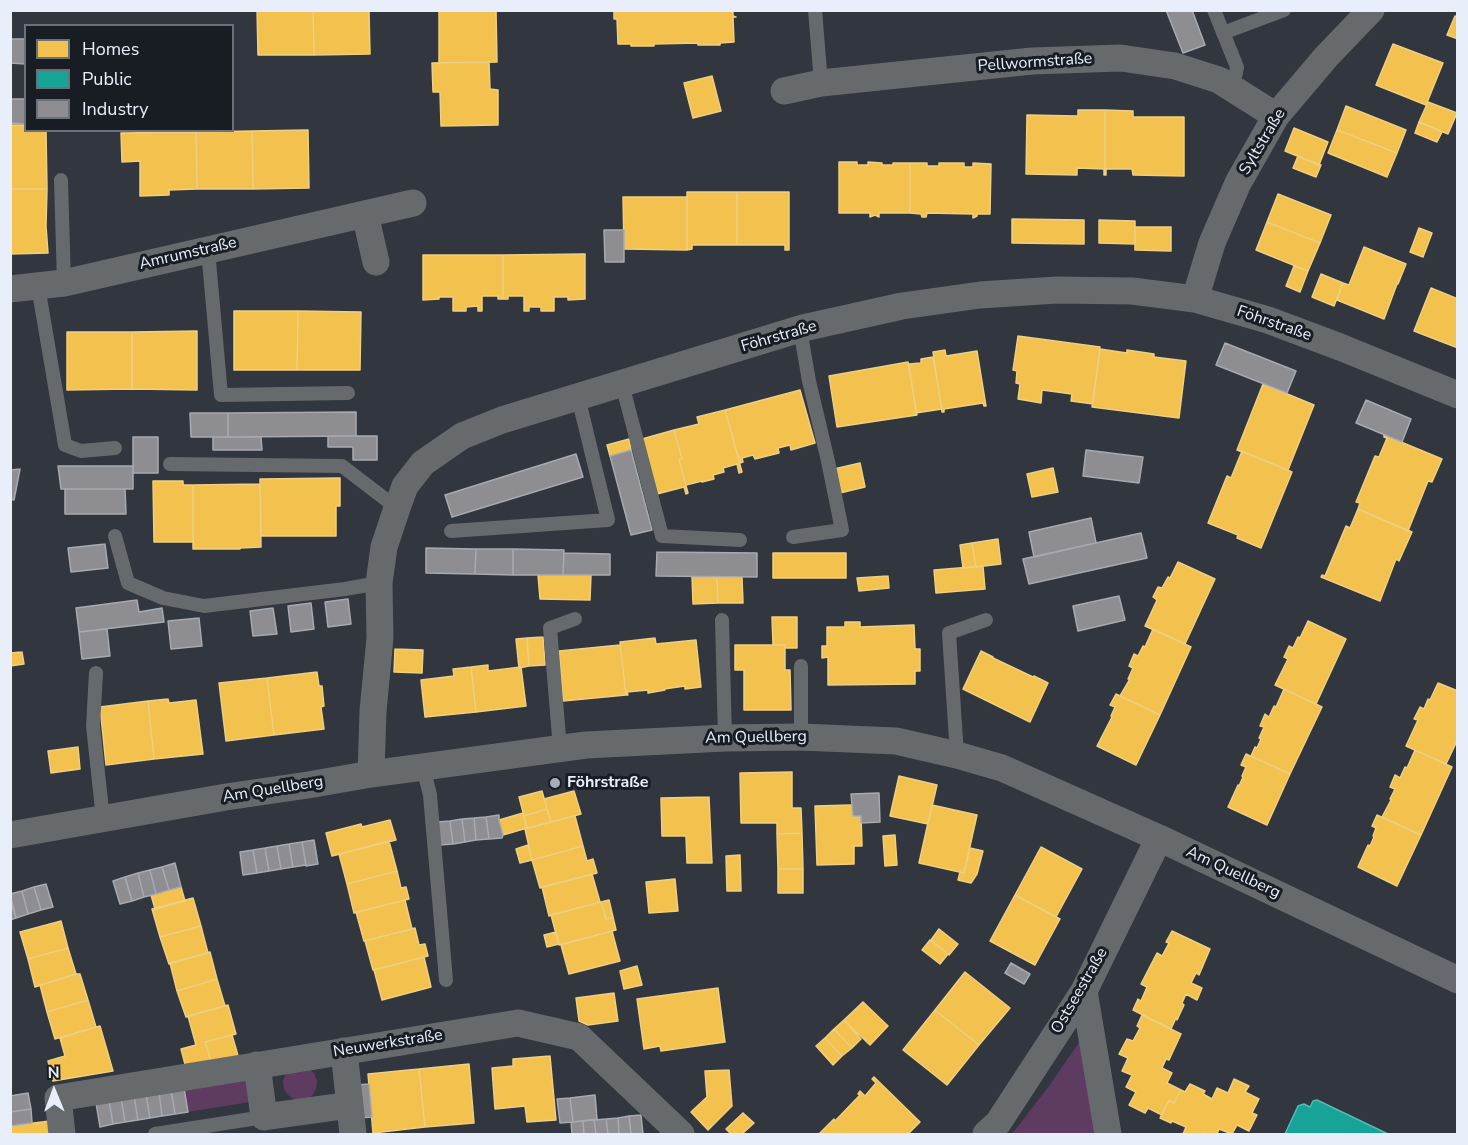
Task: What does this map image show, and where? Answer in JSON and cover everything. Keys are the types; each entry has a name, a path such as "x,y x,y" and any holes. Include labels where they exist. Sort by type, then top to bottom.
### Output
{"street":[{"name":"Syltstraße","path":"1195,299 1212,243 1234,193 1276,116 1362,13"},
{"name":"Pellwormstraße","path":"784,91 821,83 1032,61 1121,58 1175,66 1219,80 1276,116"},
{"name":"Amrumstraße","path":"10,289 51,285 413,203"},
{"path":"365,214 376,262"},
{"name":"Föhrstraße","path":"371,774 373,711 380,638 379,584 384,547 405,486 423,463 462,436 502,420 800,329 902,306 980,295 1057,290 1132,291 1195,299 1268,320 1458,395"},
{"name":"Am Quellberg","path":"10,836 371,774 586,745 725,738 801,737 896,741 1002,768 1159,838 1458,980"},
{"name":"Ostseestraße","path":"986,1134 998,1123 1084,991 1159,838"},
{"path":"1084,991 1108,1134"},
{"name":"Neuwerkstraße","path":"62,1134 58,1098 518,1023 579,1037 681,1134"},
{"path":"344,1051 353,1134"},
{"path":"257,1065 264,1117 350,1105"}],"lane":[{"path":"814,10 821,83"},
{"path":"1214,10 1237,67 1230,87"},
{"path":"1223,33 1284,10"},
{"path":"62,180 51,285 65,445 81,452 115,448"},
{"path":"208,250 221,395 348,393"},
{"path":"793,537 842,530 809,381 800,329"},
{"path":"622,384 662,536 740,540"},
{"path":"451,531 608,520 578,397"},
{"path":"170,464 342,466 397,508"},
{"path":"115,536 128,583 163,598 204,606 379,584"},
{"path":"560,749 550,627 574,619"},
{"path":"722,620 725,738"},
{"path":"957,755 949,633 986,620"},
{"path":"801,666 801,737"},
{"path":"96,673 93,726 103,819"},
{"path":"423,766 430,795 446,980"},
{"path":"155,1134 264,1117"}],"shaded area":[{"path":"1084,1035 1101,1134 1012,1134 1049,1086"},
{"path":"308,1068 314,1073 317,1081 316,1089 312,1096 304,1100 296,1100 284,1089 283,1081 286,1073"},
{"path":"247,1078 250,1102 188,1112 184,1088"}],"building: Homes":[{"path":"257,10 313,10 314,55 258,55"},
{"path":"313,10 369,10 370,54 314,55"},
{"path":"439,10 496,10 497,62 439,63"},
{"path":"614,10 733,10 733,16 736,17 733,17 734,42 720,43 720,45 698,45 698,43 631,46 631,44 618,44 617,19 614,19"},
{"path":"1455,16 1458,17 1458,39 1447,35"},
{"path":"1393,44 1443,63 1426,105 1376,85"},
{"path":"489,62 490,89 498,90 498,125 441,126 440,92 433,92 432,63"},
{"path":"712,76 721,111 693,118 684,83"},
{"path":"1428,102 1457,113 1448,134 1419,122"},
{"path":"1346,106 1406,130 1397,153 1337,130"},
{"path":"1078,110 1105,110 1105,175 1104,169 1077,168 1077,175 1026,174 1027,115 1078,116"},
{"path":"1105,110 1133,111 1133,117 1184,117 1184,176 1133,175 1132,169 1106,169 1105,175"},
{"path":"1419,122 1442,132 1437,142 1415,133"},
{"path":"10,125 24,125 24,132 46,132 47,189 10,189"},
{"path":"1294,128 1328,142 1319,165 1285,151"},
{"path":"308,130 309,188 253,189 252,131"},
{"path":"1337,130 1397,153 1387,177 1328,153"},
{"path":"252,131 253,189 197,189 196,132"},
{"path":"196,132 197,189 169,190 169,195 140,196 140,161 122,162 121,133"},
{"path":"1298,156 1321,165 1316,177 1293,168"},
{"path":"839,162 857,162 857,165 868,165 868,162 882,163 882,165 910,163 910,213 879,213 879,217 875,215 870,217 870,213 839,213"},
{"path":"910,163 939,166 939,163 964,163 964,167 973,167 973,163 991,164 990,214 977,214 973,218 973,214 927,213 926,217 922,217 921,214 910,213"},
{"path":"10,189 47,189 48,253 10,254"},
{"path":"687,192 737,192 737,245 692,245 692,249 687,250"},
{"path":"737,192 789,192 789,250 785,250 785,245 737,245"},
{"path":"1278,194 1331,215 1320,243 1267,222"},
{"path":"623,197 687,197 687,250 624,249"},
{"path":"1012,219 1084,220 1084,244 1012,243"},
{"path":"1099,220 1135,221 1135,244 1099,243"},
{"path":"1267,222 1320,243 1308,271 1256,250"},
{"path":"1135,227 1171,227 1171,251 1135,250"},
{"path":"1419,228 1432,233 1423,257 1410,252"},
{"path":"1364,247 1406,264 1384,319 1337,300 1343,283 1349,285"},
{"path":"585,254 585,299 568,300 568,297 554,297 554,311 541,311 541,307 529,307 529,311 524,311 524,296 508,296 508,299 503,299 503,255"},
{"path":"423,255 503,255 503,299 498,299 498,296 482,296 482,311 478,311 478,306 466,307 466,311 453,311 453,297 423,300"},
{"path":"1294,266 1308,271 1300,292 1286,286"},
{"path":"1321,274 1343,283 1334,306 1312,297"},
{"path":"1431,288 1458,299 1458,348 1414,331"},
{"path":"234,311 298,311 297,370 234,370"},
{"path":"298,311 361,312 360,370 297,370"},
{"path":"197,331 197,390 132,389 132,332"},
{"path":"67,332 132,332 132,389 67,390"},
{"path":"1018,336 1100,347 1093,404 1071,401 1072,394 1042,390 1041,403 1018,399 1020,384 1016,383 1017,371 1013,370"},
{"path":"1100,349 1127,353 1127,350 1154,354 1154,357 1186,361 1179,418 1092,407"},
{"path":"945,350 946,356 977,351 986,406 983,403 944,409 942,412 933,352"},
{"path":"933,357 942,409 916,413 909,364 921,363 921,359"},
{"path":"908,362 917,415 837,427 829,376"},
{"path":"1263,384 1314,405 1288,470 1237,450"},
{"path":"800,390 815,443 791,450 790,445 778,448 779,453 755,459 753,455 742,458 743,462 740,463 725,410"},
{"path":"725,410 742,472 739,473 737,464 723,468 724,472 713,475 714,479 686,485 674,430 699,424 697,417"},
{"path":"674,430 688,493 686,494 684,487 657,494 642,439"},
{"path":"1384,435 1442,459 1432,482 1428,481 1408,531 1358,509 1360,503 1356,502 1375,456 1379,457 1387,438"},
{"path":"629,439 631,450 610,456 607,445"},
{"path":"1242,451 1292,472 1261,548 1237,538 1238,535 1208,523 1227,476 1231,478"},
{"path":"860,463 865,487 840,493 834,469"},
{"path":"1053,468 1058,492 1032,497 1027,474"},
{"path":"340,478 340,506 336,506 336,536 261,536 260,479"},
{"path":"153,481 183,481 183,485 193,485 193,542 154,542"},
{"path":"260,484 261,547 193,549 193,485"},
{"path":"1358,509 1412,532 1399,561 1396,559 1380,601 1321,577 1325,576 1346,526 1350,528"},
{"path":"998,539 1001,564 976,567 972,543"},
{"path":"972,543 976,567 963,568 960,545"},
{"path":"773,553 846,553 846,578 773,578"},
{"path":"1178,562 1215,579 1185,644 1145,626 1157,600 1153,597 1158,587 1162,588 1168,577 1170,578"},
{"path":"983,566 985,589 936,593 934,570"},
{"path":"538,575 591,575 590,600 540,599"},
{"path":"692,576 717,577 718,603 693,604"},
{"path":"888,576 889,588 859,591 857,578"},
{"path":"717,577 742,577 743,603 718,603"},
{"path":"772,617 797,617 797,648 773,645"},
{"path":"1308,621 1346,639 1316,704 1275,685 1288,659 1284,657 1289,646 1293,648"},
{"path":"845,622 860,622 860,627 914,625 915,649 920,649 920,671 915,671 915,684 828,685 828,657 822,658 822,646 827,646 827,627 845,627"},
{"path":"1153,629 1191,647 1160,715 1120,696 1130,679 1128,679 1133,668 1129,666 1134,654 1138,656 1143,646 1145,647"},
{"path":"543,637 545,665 529,666 527,638"},
{"path":"527,638 529,666 519,668 516,639"},
{"path":"655,638 656,644 696,640 701,687 685,689 685,686 648,693 648,690 627,692 628,695 626,695 620,642"},
{"path":"620,645 626,695 563,701 559,651"},
{"path":"735,645 785,645 785,670 790,670 791,710 744,710 744,670 735,670"},
{"path":"395,649 423,650 422,673 394,672"},
{"path":"981,651 1048,683 1030,722 963,689"},
{"path":"22,652 24,664 10,666 10,653"},
{"path":"488,665 488,671 521,667 526,706 476,712 471,667"},
{"path":"471,667 476,712 425,717 421,680 454,676 453,669"},
{"path":"317,672 319,686 322,686 324,706 321,707 324,729 274,735 267,678"},
{"path":"267,678 274,735 226,741 219,683"},
{"path":"1438,683 1458,691 1458,739 1446,764 1406,746 1418,720 1414,719 1420,707 1424,709"},
{"path":"1284,689 1322,707 1290,774 1251,756 1261,739 1259,738 1264,727 1260,726 1265,714 1269,717"},
{"path":"1116,694 1160,715 1136,765 1097,746 1112,717 1115,707 1110,705"},
{"path":"168,699 169,703 196,700 203,754 154,759 148,701"},
{"path":"148,701 154,759 106,765 100,707"},
{"path":"78,747 80,769 51,773 48,751"},
{"path":"1415,750 1452,767 1421,835 1382,817 1395,789 1390,787 1395,775 1400,778"},
{"path":"1246,754 1290,774 1267,825 1228,807 1243,777 1246,767 1241,765"},
{"path":"792,772 792,808 801,808 802,833 777,834 777,823 741,823 740,773"},
{"path":"899,776 937,785 928,824 890,816"},
{"path":"542,791 547,809 524,816 519,797"},
{"path":"574,791 581,814 551,822 544,799"},
{"path":"709,797 712,863 687,863 686,836 662,836 661,798"},
{"path":"853,805 853,816 861,816 862,846 854,846 854,864 817,865 815,806"},
{"path":"932,805 977,815 964,873 919,863"},
{"path":"547,809 551,822 527,828 524,816"},
{"path":"523,813 527,828 503,835 499,820"},
{"path":"1377,815 1421,835 1397,886 1358,867 1374,837 1376,828 1372,826"},
{"path":"575,816 583,846 532,860 525,829"},
{"path":"390,820 396,840 332,856 326,833 361,824 362,827"},
{"path":"802,833 803,869 778,869 777,834"},
{"path":"895,835 897,865 885,866 883,836"},
{"path":"389,841 397,871 347,884 339,854"},
{"path":"528,845 532,860 520,863 516,849"},
{"path":"583,846 587,861 593,859 597,873 540,888 532,860"},
{"path":"1041,847 1082,869 1056,917 1015,895"},
{"path":"970,848 983,851 977,874 971,883 958,880 960,872 964,873"},
{"path":"740,855 741,891 727,891 726,856"},
{"path":"778,869 803,869 803,893 778,893"},
{"path":"397,871 401,888 406,887 409,899 354,913 347,884"},
{"path":"592,874 600,902 549,916 542,887"},
{"path":"675,879 678,911 649,913 646,882"},
{"path":"181,887 185,901 155,909 151,895"},
{"path":"1015,895 1060,919 1035,965 990,941"},
{"path":"193,898 201,926 160,937 152,909"},
{"path":"405,900 412,929 364,941 356,912"},
{"path":"609,900 613,917 606,919 601,902"},
{"path":"601,902 606,919 613,917 616,930 559,945 551,915"},
{"path":"61,921 68,948 28,959 20,932"},
{"path":"201,926 208,953 169,964 160,937"},
{"path":"415,928 419,945 425,944 428,956 373,970 365,941"},
{"path":"939,929 958,944 949,955 931,940"},
{"path":"612,931 620,961 569,974 561,945"},
{"path":"1172,931 1210,949 1199,975 1196,973 1191,983 1202,988 1197,1000 1186,994 1182,1003 1184,1005 1171,1029 1133,1010 1138,999 1141,1001 1147,987 1141,984 1157,953 1162,956"},
{"path":"556,932 559,944 547,947 544,935"},
{"path":"930,940 948,954 940,964 922,950"},
{"path":"68,948 76,974 35,987 28,959"},
{"path":"210,952 217,979 177,991 170,963"},
{"path":"424,957 431,987 382,1000 374,970"},
{"path":"637,966 642,985 624,989 620,971"},
{"path":"965,972 1010,1008 979,1045 935,1010"},
{"path":"80,974 88,1000 47,1012 40,985"},
{"path":"217,979 225,1006 186,1017 177,991"},
{"path":"718,988 725,1042 661,1051 660,1046 644,1049 637,999"},
{"path":"614,993 618,1021 588,1025 579,1021 576,998"},
{"path":"88,1000 96,1027 55,1039 47,1012"},
{"path":"863,1002 888,1026 870,1045 844,1020"},
{"path":"228,1005 236,1034 205,1042 212,1064 186,1068 181,1049 196,1045 188,1016"},
{"path":"935,1010 979,1045 947,1085 903,1050"},
{"path":"1142,1015 1181,1034 1169,1060 1166,1059 1162,1068 1172,1073 1167,1083 1181,1090 1174,1103 1169,1100 1162,1115 1148,1108 1145,1113 1129,1105 1136,1092 1126,1087 1132,1075 1122,1071 1128,1058 1119,1054 1127,1039 1133,1041 1140,1028 1137,1026"},
{"path":"844,1020 861,1039 852,1048 834,1029"},
{"path":"100,1026 113,1071 53,1081 48,1061 65,1056 60,1038"},
{"path":"834,1029 852,1048 842,1056 825,1038"},
{"path":"232,1035 239,1059 212,1064 205,1042"},
{"path":"825,1038 842,1056 833,1065 816,1046"},
{"path":"550,1056 556,1120 527,1122 525,1106 495,1109 492,1068 513,1066 513,1059"},
{"path":"469,1064 474,1123 425,1127 419,1069"},
{"path":"419,1069 425,1127 373,1133 368,1074"},
{"path":"729,1070 732,1106 708,1130 691,1112 707,1097 705,1071"},
{"path":"874,1077 920,1122 908,1134 819,1134 860,1095 858,1094 860,1091 865,1096 876,1083 872,1079"},
{"path":"1234,1079 1249,1086 1245,1092 1259,1099 1252,1113 1257,1115 1249,1131 1237,1125 1232,1134 1219,1129 1217,1134 1183,1134 1186,1127 1160,1118 1169,1100 1174,1103 1181,1090 1185,1092 1190,1084 1205,1091 1203,1094 1212,1099 1217,1088 1228,1093"},
{"path":"743,1113 754,1123 742,1134 731,1134 726,1129"},
{"path":"50,1121 51,1134 10,1134 10,1126"}],"building: Public":[{"path":"1317,1100 1388,1134 1285,1134 1298,1106 1304,1104 1310,1107 1313,1101"}],"building: Industry":[{"path":"1166,10 1192,10 1205,45 1183,53"},
{"path":"10,39 24,39 24,64 10,63"},
{"path":"10,99 24,99 24,124 10,123"},
{"path":"604,230 624,230 624,262 605,262"},
{"path":"1225,343 1296,371 1287,393 1216,365"},
{"path":"1366,400 1411,419 1402,442 1356,423"},
{"path":"356,412 356,436 228,437 228,413"},
{"path":"190,413 228,413 228,437 191,437"},
{"path":"328,436 377,436 377,460 353,460 353,447 328,447"},
{"path":"133,437 158,437 158,473 133,473"},
{"path":"213,437 261,437 262,450 213,450"},
{"path":"631,450 652,530 631,535 610,456"},
{"path":"1086,450 1143,457 1139,483 1083,476"},
{"path":"576,454 583,477 452,517 445,495"},
{"path":"58,466 133,466 133,489 61,489"},
{"path":"20,469 14,500 10,499 10,470"},
{"path":"65,489 125,489 126,514 65,514"},
{"path":"1091,518 1096,543 1034,557 1029,532"},
{"path":"1141,533 1147,558 1029,584 1023,559"},
{"path":"105,544 108,568 71,572 68,548"},
{"path":"426,548 476,549 475,574 426,573"},
{"path":"476,549 513,549 513,575 475,574"},
{"path":"513,549 564,550 563,575 513,575"},
{"path":"657,552 757,553 757,577 656,576"},
{"path":"564,553 610,554 610,575 563,575"},
{"path":"1119,596 1125,620 1078,631 1073,606"},
{"path":"348,599 351,624 328,627 325,602"},
{"path":"137,600 139,612 162,608 164,622 79,632 76,608"},
{"path":"311,603 314,629 291,632 288,606"},
{"path":"273,608 277,634 253,636 250,611"},
{"path":"199,618 202,646 171,649 168,621"},
{"path":"107,629 110,656 82,659 79,632"},
{"path":"879,793 880,822 861,823 861,816 853,816 851,794"},
{"path":"499,815 502,838 489,839 486,817"},
{"path":"486,817 489,839 476,840 474,818"},
{"path":"474,818 476,840 465,842 462,819"},
{"path":"462,819 465,842 453,844 450,821"},
{"path":"450,821 453,844 440,845 437,822"},
{"path":"314,840 318,864 306,866 302,842"},
{"path":"302,842 306,865 293,867 289,844"},
{"path":"289,844 293,867 281,869 277,846"},
{"path":"277,846 281,869 269,871 265,848"},
{"path":"265,848 269,871 257,873 253,850"},
{"path":"253,850 257,873 243,875 240,852"},
{"path":"175,863 181,887 169,890 162,867"},
{"path":"162,867 169,890 156,894 150,870"},
{"path":"150,870 156,894 144,897 138,873"},
{"path":"138,873 144,897 132,901 125,877"},
{"path":"125,877 132,901 120,904 113,881"},
{"path":"46,884 53,907 41,910 34,887"},
{"path":"34,887 41,910 28,914 22,891"},
{"path":"22,891 28,914 16,918 10,894"},
{"path":"10,899 16,918 10,920"},
{"path":"1011,963 1030,974 1024,984 1005,973"},
{"path":"369,1084 372,1117 360,1118 356,1085"},
{"path":"184,1088 188,1112 175,1114 171,1090"},
{"path":"171,1090 175,1114 162,1116 159,1092"},
{"path":"159,1092 162,1116 150,1118 146,1094"},
{"path":"28,1093 31,1109 10,1112 10,1096"},
{"path":"146,1094 150,1118 138,1120 134,1096"},
{"path":"595,1095 597,1119 573,1122 570,1098"},
{"path":"134,1096 138,1120 125,1122 121,1098"},
{"path":"121,1098 125,1122 113,1124 109,1101"},
{"path":"570,1098 573,1122 560,1123 557,1099"},
{"path":"109,1101 113,1124 100,1127 96,1103"},
{"path":"31,1109 32,1123 10,1126 10,1112"},
{"path":"641,1115 643,1134 631,1134 629,1116"},
{"path":"629,1116 631,1134 619,1134 618,1118"},
{"path":"618,1118 619,1134 608,1134 606,1119"},
{"path":"606,1119 608,1134 596,1134 594,1120"},
{"path":"594,1120 596,1134 584,1134 583,1121"},
{"path":"583,1121 584,1134 572,1134 571,1122"}],"place":[{"name":"Föhrstraße","path":"555,783"}]}
